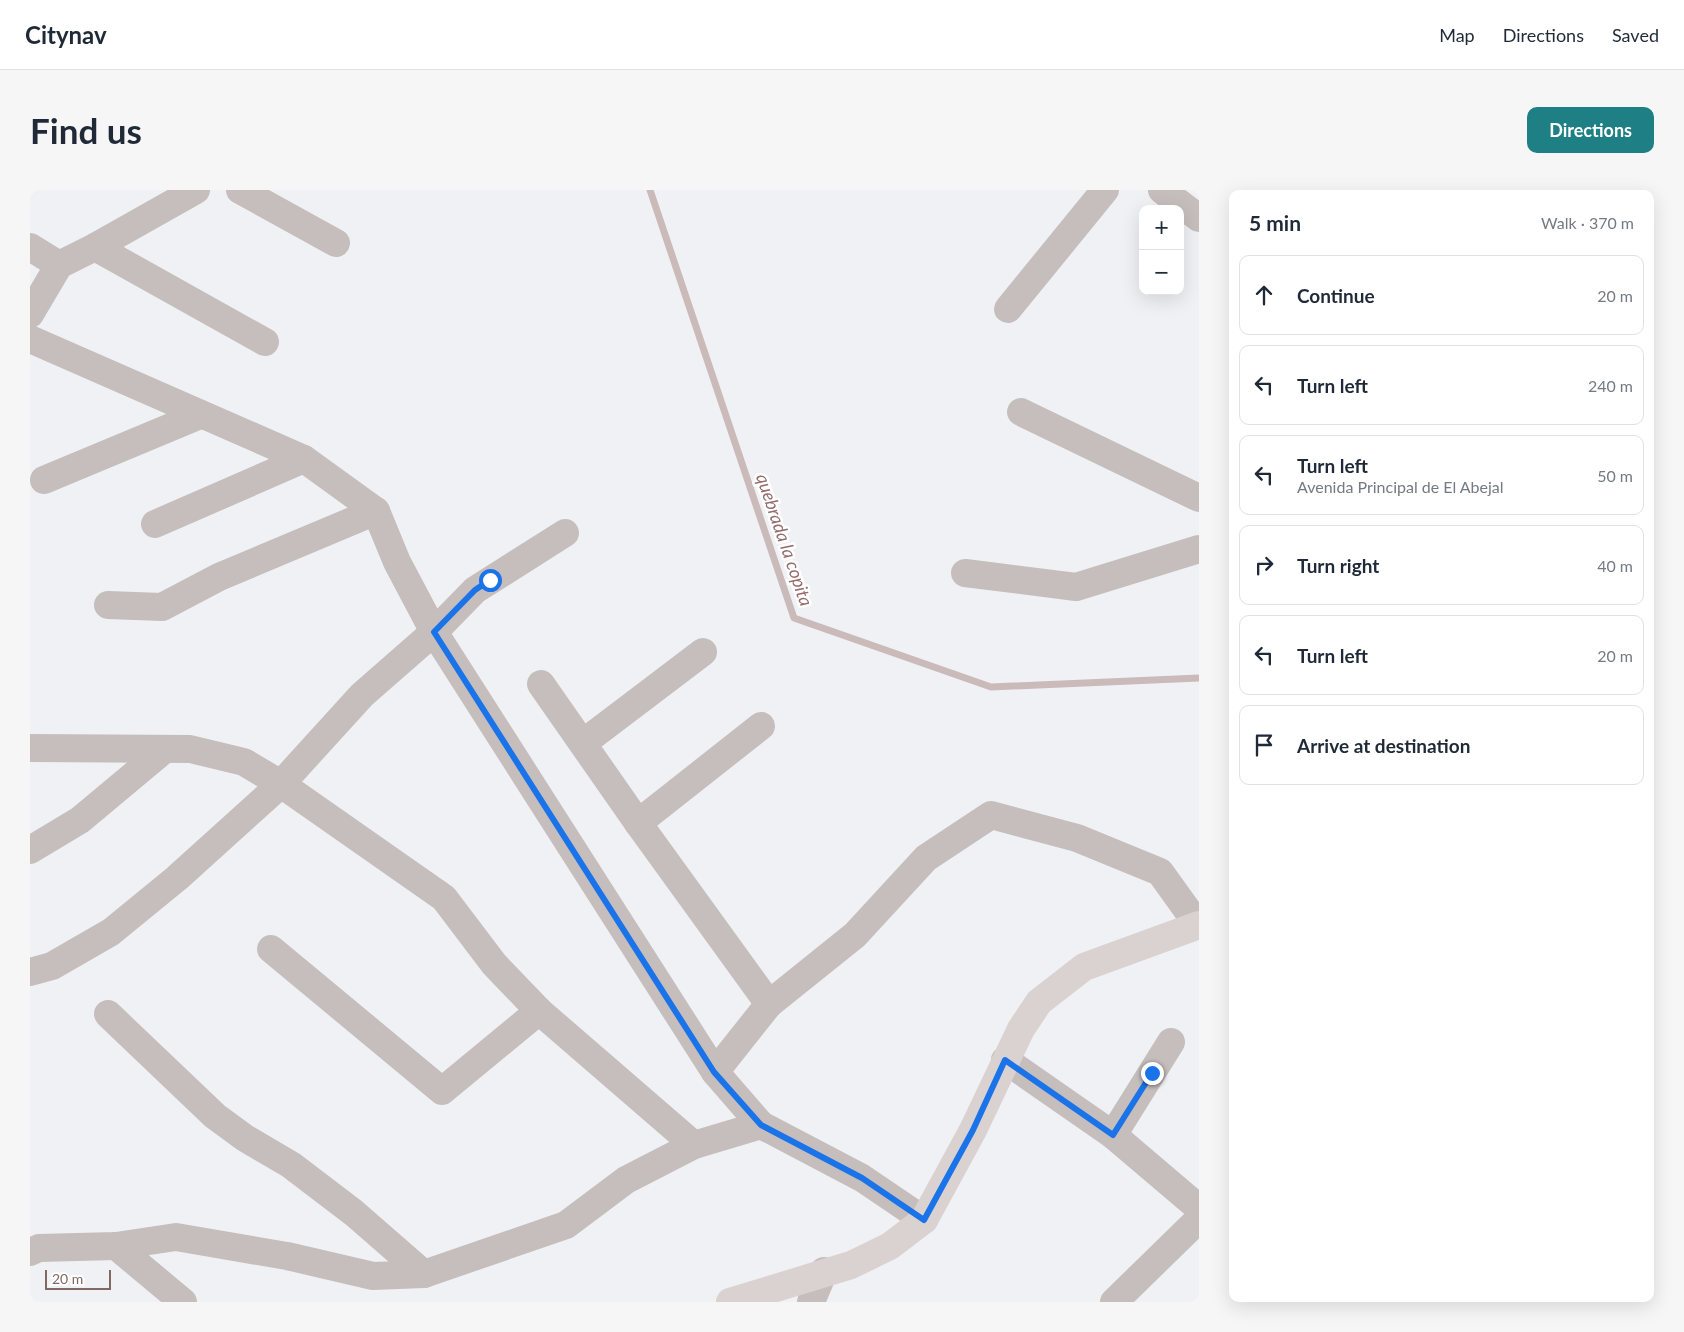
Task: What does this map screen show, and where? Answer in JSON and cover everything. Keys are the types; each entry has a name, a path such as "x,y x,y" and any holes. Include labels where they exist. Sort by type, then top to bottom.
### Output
{"main road":[{"path":"730,1302 824,1271 851,1265 890,1246 924,1220 973,1130 1021,1029 1039,1002 1084,968 1199,925"}],"street":[{"path":"30,314 59,265 196,190"},
{"path":"240,190 336,243"},
{"path":"1008,309 1105,190"},
{"path":"1162,190 1199,218"},
{"path":"30,247 59,265"},
{"path":"95,247 265,342"},
{"path":"30,338 200,415 304,459 376,511 397,562 434,632 714,1072 761,1125 862,1178 924,1220"},
{"path":"1021,412 1199,498"},
{"path":"44,480 200,415"},
{"path":"155,524 304,459"},
{"path":"108,605 162,607 219,577 376,511"},
{"path":"30,972 52,966 110,932 177,878 281,784 362,695 434,632 475,590 565,533"},
{"path":"965,573 1076,587 1199,549"},
{"path":"583,742 703,652"},
{"path":"541,684 638,823 769,1004"},
{"path":"638,823 761,726"},
{"path":"30,748 190,749 244,762 281,784 444,898 494,964 539,1012 694,1145"},
{"path":"30,850 80,820 165,749"},
{"path":"714,1072 769,1004 855,934 926,858 991,814 1077,838 1160,872 1199,925"},
{"path":"271,949 442,1091 539,1012"},
{"path":"108,1014 215,1116 245,1138 291,1165 354,1213 424,1274"},
{"path":"1113,1135 1171,1042"},
{"path":"1005,1060 1113,1135 1199,1208"},
{"path":"33,1246 116,1246 176,1237 287,1256 373,1276 424,1274 566,1225 626,1180 694,1145 761,1125"},
{"path":"1114,1302 1199,1219"},
{"path":"116,1246 183,1302"},
{"path":"811,1302 824,1271"}],"waterway":[{"name":"quebrada la copita","path":"650,190 794,618 991,687 1199,678"}],"route":[{"path":"490,580 475,590 434,632 688,1027 714,1072 761,1125 862,1178 924,1220 973,1130 1005,1060 1113,1135 1152,1073"}]}
